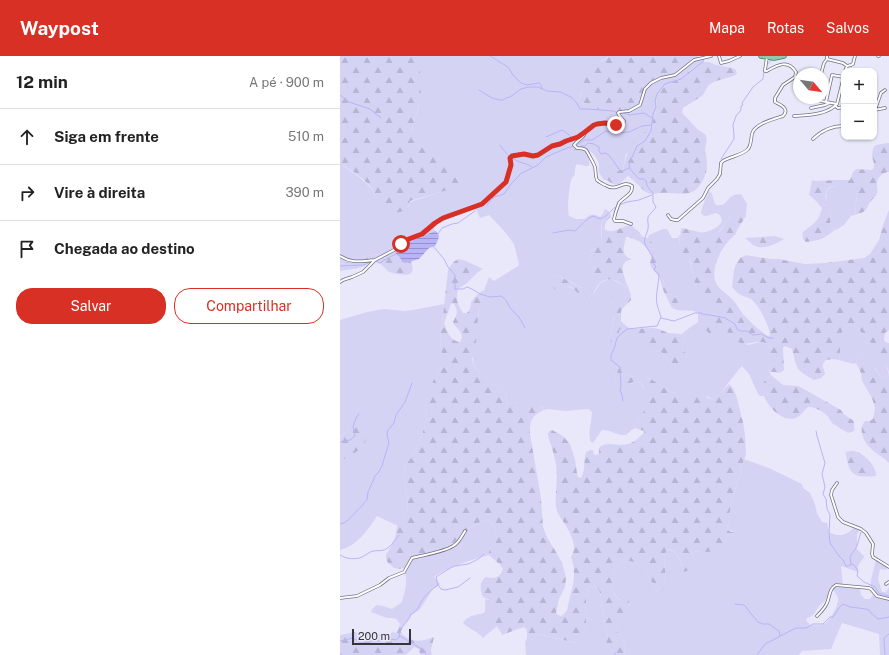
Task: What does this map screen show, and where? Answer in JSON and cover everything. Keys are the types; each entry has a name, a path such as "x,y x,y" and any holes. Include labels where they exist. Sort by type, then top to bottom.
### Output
{"main road":[{"path":"764,56 774,58 784,56"}],"street":[{"path":"340,282 364,272 375,260 394,250 403,242 422,234 443,218 482,204 506,182 511,165 510,158 512,156 524,154 535,156 552,146 578,137 597,124 623,124 624,120 618,116 618,113 628,111 640,105 643,93 647,86 661,78 675,74 694,60 711,56"},
{"path":"719,56 721,63 740,56"},
{"path":"668,215 671,219 678,220 702,200 708,188 720,174 721,163 747,150 750,145 752,133 755,129 764,123 785,114 786,112 783,107 775,102 775,98 783,86 795,77 796,72 792,67 783,64 777,65 768,71 764,70 764,56"},
{"path":"822,68 827,58 843,63 847,66 853,64 855,56"},
{"path":"829,88 832,75 841,76"},
{"path":"794,116 816,114 830,109 837,104 841,88"},
{"path":"877,104 881,93 885,90"},
{"path":"811,108 825,106 830,103 837,104"},
{"path":"835,106 838,108 841,108"},
{"path":"877,110 885,108"},
{"path":"813,139 826,129 841,126"},
{"path":"585,132 583,137 574,145 576,148 586,151 594,165 598,181 611,188 616,188 624,184 630,184 632,186 632,191 619,204 614,219 615,221 622,221 631,224"},
{"path":"340,256 345,260 354,262 375,260"},
{"path":"837,483 832,490 831,495 840,519 843,522 864,530 872,542 873,557 889,567"},
{"path":"340,598 356,596 384,583 389,578 404,572 412,558 445,550 453,546 465,531"},
{"path":"817,616 822,612 831,590 836,585 869,588 877,596 889,599"}],"green space":[{"path":"340,56 423,56 420,67 421,98 412,128 413,133 415,139 456,176 459,182 451,189 410,201 408,207 400,212 384,209 375,201 373,189 364,180 340,163"},
{"path":"423,56 610,56 595,63 589,69 580,96 584,103 606,111 643,98 657,77 678,73 694,56 697,56 704,62 693,67 686,74 662,89 657,94 656,111 651,126 626,154 623,169 607,180 604,180 599,172 598,161 590,151 589,166 577,164 570,186 568,213 569,216 576,219 585,219 592,215 600,217 604,212 604,209 607,210 603,219 601,234 602,244 601,246 591,250 589,258 593,265 594,277 591,283 586,287 583,288 555,274 561,289 567,286 589,297 595,292 602,282 606,280 611,279 623,285 626,288 622,296 610,304 614,322 610,336 623,333 619,333 619,330 629,330 637,341 651,351 660,350 669,361 670,369 680,363 685,363 687,353 682,351 685,340 681,335 698,322 698,313 672,308 675,307 677,297 669,294 659,274 654,246 648,239 649,235 663,229 667,229 672,238 677,238 680,235 677,252 682,258 689,258 696,287 728,314 726,319 712,313 716,332 724,329 734,339 748,345 760,342 768,345 771,351 769,370 771,375 764,384 764,396 760,396 758,394 749,374 742,366 721,392 712,400 709,397 695,394 679,394 671,392 651,379 623,374 619,367 619,357 614,381 615,385 631,384 634,381 641,383 646,397 645,409 643,414 636,421 635,428 626,435 620,435 602,430 593,443 591,442 589,434 592,412 588,409 565,411 544,410 542,407 514,402 508,407 506,393 483,376 474,364 474,341 483,292 489,277 494,281 519,264 514,244 489,215 480,218 476,209 465,212 433,226 435,231 407,243 395,252 366,256 340,264 340,163 373,190 376,202 386,210 407,208 410,202 450,189 456,176 414,138 412,130 419,105 419,72"},
{"path":"610,56 694,56 695,60 691,65 683,68 678,73 657,77 647,90 641,105 628,112 619,113 607,112 594,108 581,100 581,91 590,67"},
{"path":"703,62 709,62 732,68 736,70 737,74 712,83 708,86 702,96 683,108 682,112 684,115 696,128 704,133 707,138 705,151 707,167 703,180 698,187 692,192 685,194 652,194 646,192 628,176 615,185 606,179 607,176 623,169 628,150 632,144 651,126 656,111 657,94 662,89 686,74 693,67"},
{"path":"889,143 889,172 879,177 877,181 877,194 870,202 866,210 855,215 857,192 854,187 830,187 826,192 826,202 831,210 830,227 835,230 822,239 806,242 802,235 803,232 817,220 822,208 809,195 812,180 850,180 856,169 872,170 874,168 872,156 873,148 876,145"},
{"path":"838,185 854,186 857,192 855,215 851,216 844,225 836,230 830,227 831,210 826,202 826,192 828,189"},
{"path":"709,191 712,194 716,205 724,204 732,196 741,194 747,204 746,214 743,212 730,216 719,231 712,235 701,233 716,228 722,221 720,215 716,213 704,216 701,213"},
{"path":"607,210 611,217 606,222 605,230 612,231 631,225 643,237 648,238 654,246 659,274 669,294 677,297 678,302 675,307 672,308 659,277 651,267 651,256 646,247 639,241 626,237 624,253 631,259 624,264 623,270 631,300 622,309 621,321 631,329 653,328 668,333 682,334 681,335 686,342 682,351 687,353 687,355 685,363 680,363 682,368 681,370 675,373 671,371 669,361 660,350 651,351 643,348 639,345 629,330 619,330 619,333 624,334 623,338 618,342 611,342 610,336 614,319 609,312 609,308 613,302 622,295 626,288 621,283 607,279 600,283 591,296 584,298 571,287 567,286 556,290 550,283 552,275 555,274 582,288 590,283 593,277 593,271 589,255 592,250 602,244 602,223"},
{"path":"889,210 889,330 885,333 884,340 889,343 889,373 873,346 853,325 844,327 840,338 839,360 826,360 823,365 825,374 821,378 814,380 800,371 792,349 785,346 783,348 784,370 780,373 770,372 770,348 765,343 758,342 745,344 738,342 728,332 721,329 713,335 707,332 705,321 707,315 712,313 726,319 728,315 711,305 703,298 696,288 689,258 682,258 677,255 682,228 712,235 716,234 722,229 734,212 743,212 746,214 736,234 727,243 719,256 714,270 714,277 718,286 731,298 742,313 768,336 770,335 768,326 757,306 751,299 739,294 732,287 734,270 740,258 746,255 805,264 864,258 870,254 879,240"},
{"path":"775,236 784,239 773,245 765,247 757,247 745,238"},
{"path":"395,252 402,262 405,263 411,261 413,269 411,274 402,275 393,273 376,262 354,269 340,271 340,264 366,256"},
{"path":"459,259 466,261 483,269 458,289 457,293 459,307 463,313 467,313 473,299 484,290 478,316 475,354 472,359 474,364 481,374 506,393 508,406 514,402 533,405 544,409 536,414 532,419 530,434 541,498 543,527 547,537 562,562 566,578 565,587 559,599 556,613 558,615 561,616 567,610 572,590 574,571 571,557 574,546 571,535 556,509 556,464 548,436 549,431 552,430 563,436 570,444 575,459 578,477 581,478 586,452 593,450 594,455 596,455 599,453 599,448 605,444 623,445 636,440 644,433 644,431 635,428 634,424 645,408 644,388 639,381 633,382 625,387 615,386 614,382 617,370 614,360 615,358 619,357 619,367 623,374 651,379 671,392 679,394 701,394 712,400 729,384 733,388 736,395 743,422 746,455 734,493 727,529 731,532 736,532 736,537 731,544 722,549 694,552 692,556 692,565 689,570 684,572 678,556 672,550 667,549 664,557 666,584 661,592 658,592 644,569 639,565 628,561 620,562 613,574 612,590 619,600 627,597 629,601 628,610 624,619 616,630 625,644 624,655 605,655 605,646 608,637 599,589 594,586 588,587 585,632 576,643 538,634 535,638 528,641 527,630 524,627 502,635 493,619 493,602 483,597 481,592 482,581 486,577 492,578 498,576 503,569 499,563 489,555 490,547 496,534 494,526 490,520 480,522 470,528 457,545 446,551 412,558 408,567 399,569 394,568 386,559 386,555 395,539 397,526 407,510 408,502 404,482 406,463 411,458 420,442 427,417 425,407 428,395 433,381 442,367 440,341 448,270 452,263","holes":["453,303 457,312 453,322 461,333 462,339 460,342 451,338 444,323 451,304"]},
{"path":"444,304 440,341 442,367 433,381 425,407 427,417 420,442 411,458 406,463 404,482 408,502 407,510 398,526 377,516 366,532 357,541 340,550 340,461 354,454 364,443 350,428 340,437 340,320 367,312 384,309 405,311"},
{"path":"853,325 868,340 882,358 889,375 886,378 880,376 876,369 859,355 856,363 854,364 839,360 840,338 844,327"},
{"path":"859,355 866,359 876,369 880,376 886,378 889,375 889,463 869,447 862,434 863,424 865,421 873,419 875,408 872,398 862,381 861,373 856,363"},
{"path":"771,375 783,385 798,386 841,410 854,422 855,430 848,433 833,424 823,412 812,407 808,407 796,418 790,419 783,417 771,408 763,394 762,388 764,382"},
{"path":"358,424 364,427 366,440 360,449 340,461 340,437 350,428"},
{"path":"845,452 859,452 866,457 873,466 876,476 858,476 854,474 849,467"},
{"path":"744,459 769,468 802,484 803,488 810,493 822,522 827,523 829,532 836,535 843,535 855,526 862,528 857,534 857,549 864,557 858,566 858,572 841,566 843,586 860,588 861,595 865,599 870,599 874,593 870,588 876,560 888,567 886,570 880,569 878,579 882,592 886,592 889,587 889,655 880,655 879,634 842,623 831,649 802,651 799,655 624,655 625,644 616,630 628,611 630,603 618,599 612,590 613,574 620,562 628,561 639,565 644,569 658,592 666,584 664,557 667,549 678,555 682,567 694,552 703,552 734,532 727,529 734,493","holes":["832,589 838,597 836,609 824,624 810,625 806,620 807,618 813,615 825,601"]},
{"path":"490,520 494,526 496,534 490,547 489,555 452,567 434,577 440,584 432,590 421,608 412,614 403,626 396,619 387,618 371,612 377,605 392,609 402,602 406,583 404,572 410,560 457,545 470,528 480,522"},
{"path":"594,586 599,589 608,637 605,646 605,655 526,655 525,642 527,638 528,641 535,638 538,634 575,643 579,640 585,627 588,587"},
{"path":"485,599 493,602 493,619 497,626 483,638 463,623 470,617 484,613"},
{"path":"400,624 403,626 401,633 409,639 420,641 434,637 431,650 432,655 420,655 419,649 414,647 405,655 340,655 341,635 354,632 362,635 367,632 387,635 393,632 396,633"}],"shaded area":[{"path":"435,231 439,236 435,246 429,248 419,259 405,263 402,262 395,252 397,249"}],"waterway":[{"path":"490,56 508,67 521,83 527,85 539,83 542,88"},
{"path":"623,401 620,390 620,367 611,360 611,355 617,338 627,329 657,326 661,317 657,306 659,274 654,270 656,266 653,264 652,256 646,247 645,242 648,231 648,217 656,207 653,202 653,193 647,186 646,181 644,179 639,179 630,169 629,164 637,146 645,141 651,131 657,94 665,84 681,79 703,62 704,56"},
{"path":"764,68 773,59"},
{"path":"721,159 734,139 733,125 736,116 741,110 741,106 743,105 742,103 753,87 763,79 764,71"},
{"path":"479,90 492,98 503,100 521,89 538,87 547,91 560,92 571,97 580,109 613,111 618,113"},
{"path":"340,95 349,102 370,109 381,118"},
{"path":"623,113 630,115 644,113 652,118"},
{"path":"487,205 494,197 504,194 520,174 538,165 546,157 575,146 584,140 592,140 606,131 616,133 629,132 642,126 651,125"},
{"path":"546,137 562,130 576,142"},
{"path":"574,150 581,146 585,146 588,143 594,144 599,147 601,154 605,153 609,155 621,172 629,168"},
{"path":"500,145 511,157 532,167"},
{"path":"619,205 652,195"},
{"path":"553,233 569,230 575,231 588,218 594,216 601,219 616,207"},
{"path":"438,234 442,228 458,223 475,211"},
{"path":"433,246 455,275 455,289 463,289 467,287 480,294 490,297 501,296 519,317 525,328"},
{"path":"375,261 380,263 396,254"},
{"path":"340,266 364,265 372,261"},
{"path":"661,318 674,321 695,313 701,313 725,318 735,324 737,329 740,331 747,331 753,335 761,334 769,338 773,338"},
{"path":"340,524 349,520 367,500 368,492 375,476 382,466 389,443 387,434 388,430 394,423 396,415 405,402 412,383"},
{"path":"340,442 350,440 355,436 353,427 359,414"},
{"path":"816,431 825,463 822,474 825,487 823,494 826,499 827,509 830,515 830,543 846,566 852,564 855,566 858,571 857,576 864,582 875,587 879,593 889,596"},
{"path":"851,564 850,557 857,546 861,532"},
{"path":"340,555 356,559 373,551 385,550 399,535"},
{"path":"470,578 458,587 445,590 441,589 438,585 436,577 453,567 468,564 484,554"},
{"path":"399,637 401,629 411,614 417,610 426,595 438,585"},
{"path":"735,604 744,605 758,622 769,624 779,631 780,636"},
{"path":"757,655 765,644 796,628 806,628 813,624 823,624 830,617 833,617 843,604 850,607 869,610 878,619 889,617"},
{"path":"885,655 884,638 889,634"},
{"path":"340,641 353,638 361,643 390,639 396,640 400,636 425,651 426,655"}],"route":[{"path":"401,244 406,240 422,234 443,218 482,204 505,184 511,165 510,158 512,156 524,154 533,156 538,155 552,146 578,137 594,125 605,123 616,125"}]}
